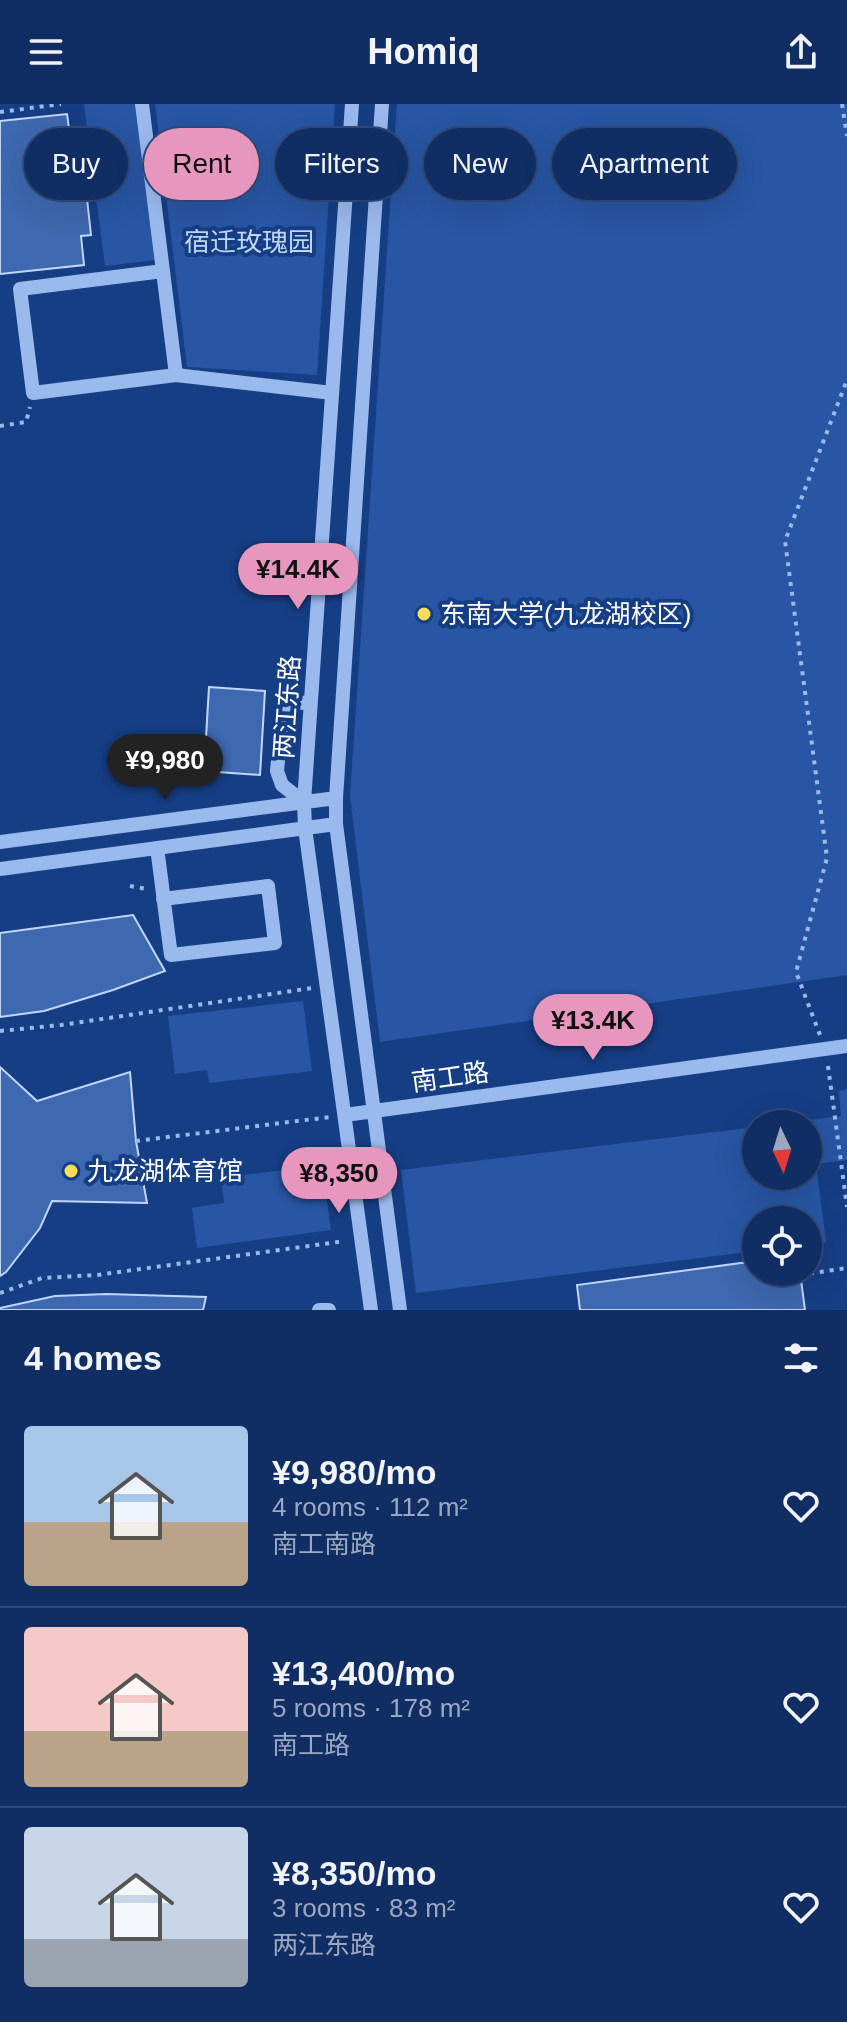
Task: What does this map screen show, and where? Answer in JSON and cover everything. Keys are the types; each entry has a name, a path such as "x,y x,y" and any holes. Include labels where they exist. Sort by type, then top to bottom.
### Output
{"street":[{"path":"142,104 176,375"},
{"name":"两江东路","path":"352,104 304,802 305,828 371,1310"},
{"name":"两江东路","path":"382,104 336,824 400,1310"},
{"path":"163,271 20,289 33,393 176,375 332,393"},
{"path":"304,802 282,785 277,771 283,708 288,704 311,702"},
{"path":"0,842 336,798"},
{"path":"0,869 336,824"},
{"path":"157,848 163,899 171,955 275,943 268,886 163,899"},
{"name":"南工路","path":"345,1115 847,1046"},
{"path":"319,1310 329,1310"}],"path":[{"path":"0,112 61,104"},
{"path":"842,104 847,136"},
{"path":"847,380 785,541 827,858 796,972 825,1049 847,1207"},
{"path":"0,426 26,422 33,393"},
{"path":"0,1031 326,986"},
{"path":"136,1141 345,1115"},
{"path":"0,1293 42,1278 97,1275 361,1238"},
{"path":"822,1272 847,1268"}],"green space":[{"path":"84,104 136,104 144,170 144,200 148,200 155,260 105,266 96,200 128,200 128,128 87,128"},
{"name":"宿迁玫瑰园","path":"155,104 335,104 333,128 275,128 275,200 329,200 317,375 187,367 167,200 259,200 259,128 158,128"},
{"path":"397,104 847,104 847,975 380,1042 350,796 390,200 408,200 408,128 395,128"},
{"path":"303,1001 312,1071 209,1083 207,1070 175,1074 168,1016"},
{"path":"847,1089 847,1160 822,1163 822,1118 841,1116 839,1091"},
{"path":"742,1129 742,1190 819,1190 821,1206 742,1206 742,1253 416,1293 401,1170"},
{"path":"322,1165 331,1230 197,1248 192,1208 224,1203 221,1178"},
{"path":"822,1211 826,1242 822,1242"}],"building":[{"path":"67,114 69,128 24,128 24,200 87,200 91,235 81,236 84,265 0,274 0,121"},
{"path":"209,687 265,691 260,775 204,771"},
{"path":"133,915 165,971 44,1011 0,1017 0,933"},
{"name":"九龙湖体育馆","path":"0,1067 37,1101 130,1072 136,1141 147,1203 52,1201 40,1228 0,1276"},
{"path":"742,1263 742,1286 802,1286 805,1310 580,1310 577,1285"},
{"path":"55,1296 206,1297 203,1310 0,1310"}],"place":[{"name":"东南大学(九龙湖校区)","path":"424,614"},
{"name":"九龙湖体育馆","path":"71,1171"}]}
